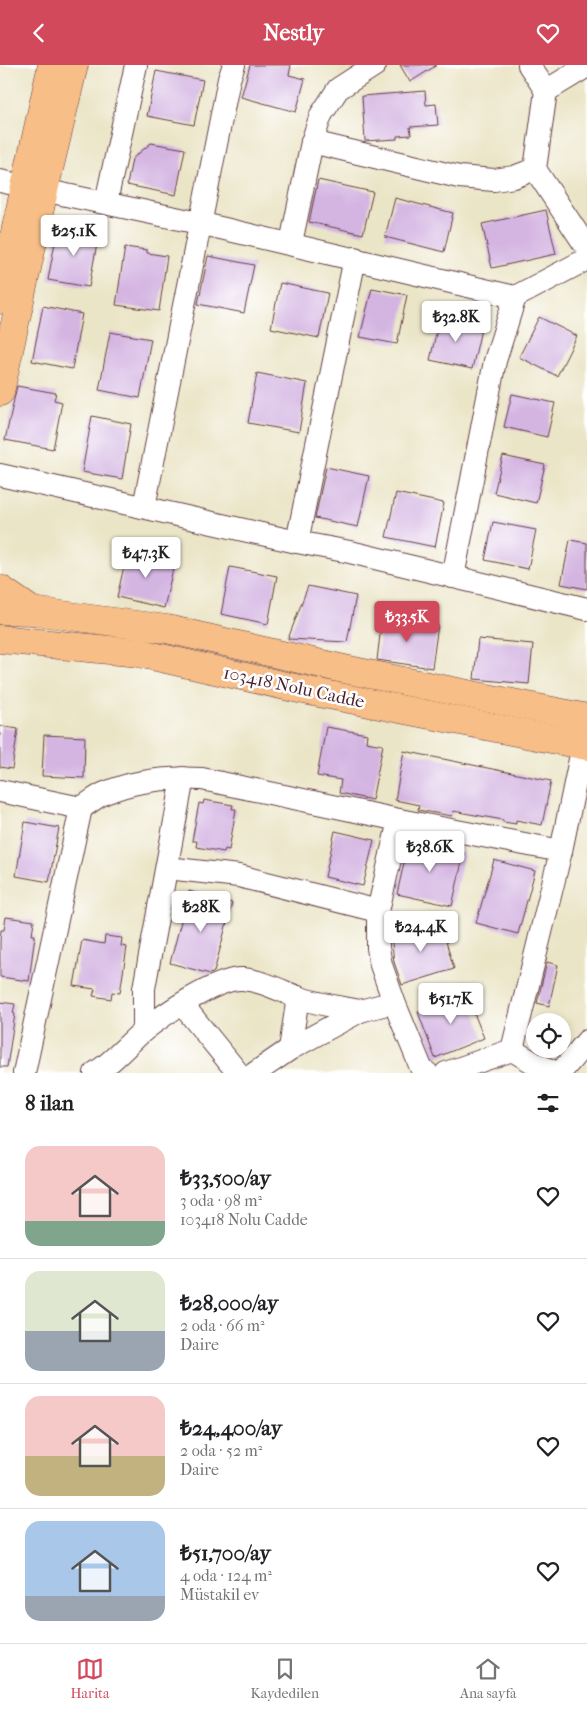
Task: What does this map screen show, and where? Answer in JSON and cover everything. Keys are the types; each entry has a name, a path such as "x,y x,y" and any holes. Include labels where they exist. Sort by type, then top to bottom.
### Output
{"main road":[{"path":"0,300 23,186 52,65"},
{"path":"0,392 23,186 74,65"},
{"path":"0,589 32,611"},
{"path":"0,611 32,611 167,629 344,669 587,718"},
{"name":"103418 Nolu Cadde","path":"0,639 138,653 308,691 585,745"}],"street":[{"path":"106,202 136,65"},
{"path":"144,507 229,79 234,65"},
{"path":"290,243 312,142 321,115 338,89 375,65"},
{"path":"530,65 546,91 535,169 587,248"},
{"path":"546,91 587,66"},
{"path":"312,142 459,177 500,179 514,177 535,169"},
{"path":"23,186 106,202 290,243 515,297 587,259"},
{"path":"298,542 355,258"},
{"path":"452,577 495,361 515,297"},
{"path":"0,475 350,552 587,609"},
{"path":"512,1050 585,745"},
{"path":"24,1073 81,808 104,793 133,783 183,777 202,779 561,851"},
{"path":"144,1030 144,988 183,777"},
{"path":"0,791 81,808"},
{"path":"399,820 378,911 378,948 381,965 394,1002 422,1070 427,1073"},
{"path":"167,868 239,876 378,911"},
{"path":"95,1073 106,1066 144,1030 182,1004 217,985 241,979 262,982 298,997 360,1011"},
{"path":"290,1049 298,997"},
{"path":"256,1073 290,1049 360,1011 394,1002"},
{"path":"182,1004 238,1073"},
{"path":"446,1073 512,1050 534,1063 558,1073 587,1041"}],"building":[{"path":"250,65 291,65 289,75 305,79 296,112 241,97"},
{"path":"400,65 437,65 410,82"},
{"path":"156,71 203,80 194,125 147,116"},
{"path":"425,91 426,105 436,104 438,125 410,127 411,135 397,136 397,139 365,141 362,96"},
{"path":"151,143 185,149 176,195 127,185 132,159"},
{"path":"318,180 373,192 363,234 309,222"},
{"path":"395,198 453,213 444,252 385,237"},
{"path":"546,210 556,254 492,268 482,224"},
{"path":"58,226 99,233 89,287 48,280"},
{"path":"125,247 147,250 147,253 167,256 159,311 116,305"},
{"path":"208,256 254,265 244,313 198,304"},
{"path":"280,283 328,293 319,338 271,328"},
{"path":"372,288 407,295 397,344 360,337"},
{"path":"43,306 82,314 72,369 32,361"},
{"path":"440,316 482,325 472,369 430,360"},
{"path":"539,317 577,336 557,376 519,357"},
{"path":"110,332 151,339 140,398 99,390"},
{"path":"257,373 307,383 299,432 248,423"},
{"path":"17,386 56,393 54,400 62,402 53,449 5,440"},
{"path":"512,394 555,403 547,437 504,427"},
{"path":"92,416 131,424 122,479 82,472"},
{"path":"503,456 545,465 536,503 494,493"},
{"path":"326,467 369,476 358,527 315,518"},
{"path":"396,493 444,503 435,547 386,537"},
{"path":"493,522 536,530 528,569 485,560"},
{"path":"570,540 587,543 587,589 561,584"},
{"path":"128,549 175,560 164,608 117,597"},
{"path":"230,567 277,576 268,624 221,614"},
{"path":"308,586 356,596 347,642 288,639"},
{"path":"382,618 438,625 432,668 377,660"},
{"path":"478,639 533,644 529,684 474,679"},
{"path":"0,726 18,729 12,769 0,767"},
{"path":"326,727 367,734 366,742 383,745 372,800 339,793 341,780 317,776"},
{"path":"44,735 85,737 84,778 42,776"},
{"path":"404,751 551,781 542,825 516,820 516,824 503,822 503,820 453,811 452,816 418,810 419,805 395,800"},
{"path":"204,800 233,805 232,809 236,809 229,850 225,849 224,852 196,847 197,841 192,841 199,803 203,804"},
{"path":"25,822 59,828 49,882 16,876"},
{"path":"335,831 374,840 363,886 325,877"},
{"path":"409,840 464,853 452,906 397,894"},
{"path":"494,860 535,871 518,934 476,923"},
{"path":"189,891 232,903 214,972 210,974 170,963"},
{"path":"6,917 34,921 32,935 35,935 29,981 0,977 1,930 4,930"},
{"path":"440,921 454,969 402,985 394,962 391,935"},
{"path":"105,936 122,938 121,946 127,947 120,993 112,992 111,999 93,996 95,989 74,986 82,940 104,944"},
{"path":"547,962 558,965 549,1006 537,1003"},
{"path":"466,993 484,1038 435,1058 418,1012"},
{"path":"0,1002 15,1004 7,1067 0,1067"}]}
